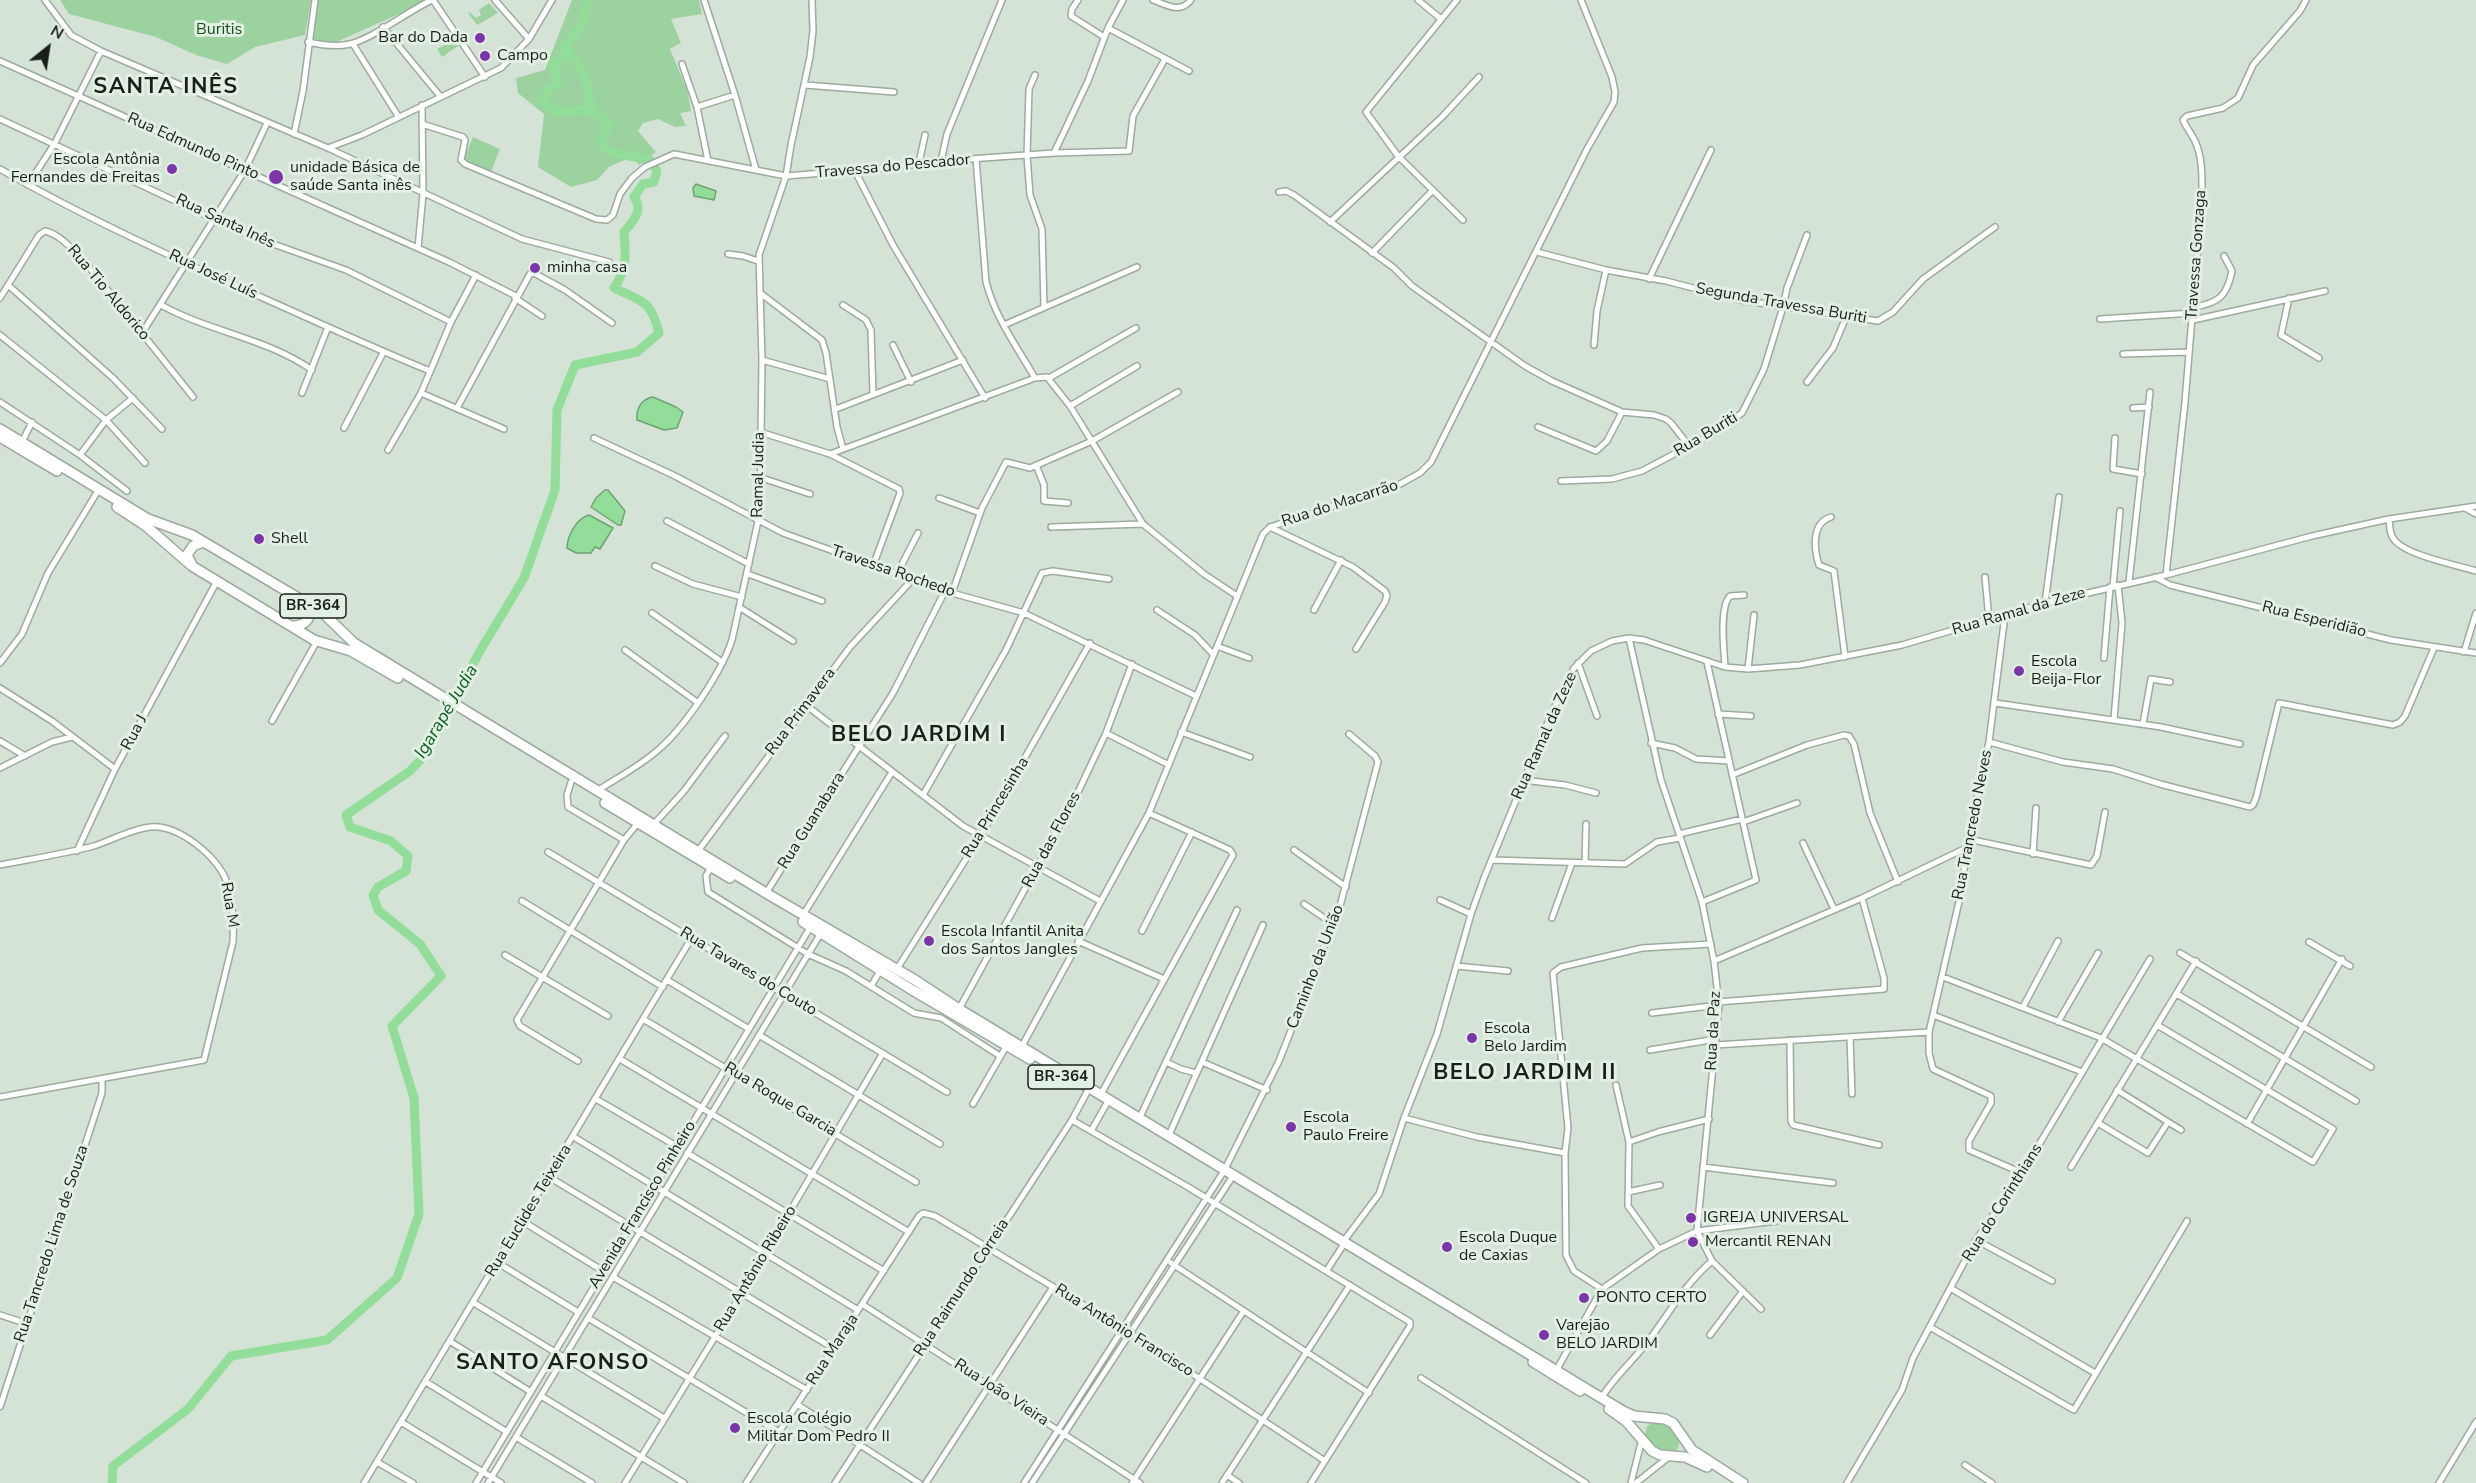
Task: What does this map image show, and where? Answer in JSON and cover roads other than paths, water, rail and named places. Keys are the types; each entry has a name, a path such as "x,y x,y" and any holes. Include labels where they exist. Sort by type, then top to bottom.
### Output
{"highway":[{"name":"BR-364","path":"0,429 148,519 180,530 203,542 307,602 330,618 354,643 414,684"},
{"name":"BR-364","path":"0,436 146,526 192,566 291,626 317,641 351,651 475,719 803,915 854,949 880,971 912,984 1022,1046 1140,1117 1226,1174"},
{"path":"192,566 187,555 193,546 203,542"},
{"path":"291,626 301,625 307,621 310,613 307,602"},
{"name":"BR-364","path":"475,719 571,782 821,933 897,969 912,984 1007,1045 1342,1244 1617,1414 1652,1451 1660,1455 1672,1455 1697,1462 1735,1483"},
{"name":"BR-364","path":"1342,1244 1634,1416 1665,1419 1673,1423 1698,1455 1743,1483"},
{"path":"1642,1440 1642,1429 1652,1419"},
{"path":"1672,1455 1682,1447 1683,1436"}],"street":[{"path":"45,0 71,35 100,51 328,148 522,239 609,262"},
{"path":"294,134 303,91 315,0"},
{"path":"308,42 353,44 410,10 432,0 485,77"},
{"path":"495,0 530,39"},
{"path":"328,148 363,135 440,96 485,77 513,58 530,39 552,0"},
{"path":"704,0 735,95 756,170"},
{"name":"Ramal Judia","path":"597,791 660,748 676,731 722,662 732,640 759,522 762,478 760,432 762,360 758,261 764,237 786,176 812,44 812,0"},
{"path":"941,161 947,135 978,65 1002,0"},
{"path":"1078,0 1072,9 1071,16 1104,37"},
{"path":"1054,153 1088,81 1108,28 1123,0"},
{"path":"1153,0 1179,8 1186,6 1191,0"},
{"path":"1418,0 1441,19"},
{"path":"1457,0 1366,112 1398,156 1463,220"},
{"name":"Rua do Macarrão","path":"1022,1046 1100,901 1129,854 1149,813 1257,546 1270,526 1383,491 1423,471 1431,462 1587,148 1616,97 1614,83 1581,0"},
{"name":"Travessa Gonzaga","path":"2166,575 2185,402 2202,176 2196,143 2183,120 2187,116 2223,108 2238,98 2253,65 2300,11 2306,0"},
{"path":"383,27 440,96"},
{"path":"1108,28 1189,71"},
{"path":"353,44 398,116"},
{"path":"28,185 55,143 100,51"},
{"name":"Travessa do Pescador","path":"422,124 463,137 465,141 461,160 465,164 605,221 613,215 628,182 645,167 674,154 786,176 941,161 1054,153 1129,151 1133,116 1165,59"},
{"name":"Rua Edmundo Pinto","path":"0,61 476,275 516,297 542,316"},
{"path":"682,63 697,107 708,161"},
{"path":"1035,75 1029,89 1027,156 1030,195 1042,231 1044,308"},
{"path":"1330,222 1442,117 1479,77"},
{"path":"804,85 894,92"},
{"path":"697,107 735,95"},
{"path":"418,248 423,194 422,105"},
{"name":"Rua Santa Inês","path":"0,119 266,243 346,270 451,322"},
{"path":"142,333 245,170 267,123"},
{"path":"919,163 925,135"},
{"path":"1649,279 1711,150"},
{"path":"976,159 984,274 991,300 1037,377"},
{"name":"Rua José Luís","path":"0,169 187,264 430,371"},
{"path":"855,171 893,245 985,398"},
{"path":"1372,253 1433,190"},
{"path":"1279,192 1286,191 1294,195 1394,268 1412,286 1539,375 1622,412 1654,415 1666,419 1689,446"},
{"name":"Segunda Travessa Buriti","path":"1537,252 1740,300 1868,320 1881,320 1893,312 1923,279 1995,227"},
{"name":"Rua Tio Aldorico","path":"0,298 39,235 48,232 57,236 85,262 193,397"},
{"name":"Rua Buriti","path":"1561,481 1620,477 1642,471 1730,423 1742,413 1764,369 1787,288 1807,235"},
{"path":"728,254 758,261"},
{"path":"2193,313 2211,305 2223,294 2232,271 2224,256"},
{"path":"1004,325 1137,267"},
{"path":"1594,345 1597,311 1606,270"},
{"path":"457,408 516,297 532,273 565,290 612,323"},
{"path":"388,450 421,393 451,322 476,275"},
{"path":"8,285 133,398 162,429"},
{"path":"2100,319 2193,313 2325,291"},
{"path":"760,293 822,340 843,449"},
{"path":"2289,298 2282,335 2319,358"},
{"path":"161,305 182,317 272,348 312,370"},
{"path":"843,305 866,320 871,330 873,395"},
{"path":"1807,382 1833,348 1847,315"},
{"path":"302,393 328,327"},
{"path":"830,454 1037,377 1049,378 1136,328"},
{"path":"0,335 106,420 145,463"},
{"path":"893,345 911,382"},
{"path":"345,428 383,352"},
{"path":"2123,354 2188,352"},
{"path":"762,360 830,379"},
{"path":"836,409 911,382 963,360"},
{"path":"1070,406 1137,366"},
{"path":"1049,378 1070,406 1143,524 1204,574 1237,596"},
{"path":"952,593 980,513 1006,462 1027,468 1036,465 1092,441 1178,392"},
{"path":"2129,582 2150,392"},
{"path":"421,393 504,429"},
{"path":"80,455 106,420 133,398"},
{"path":"0,402 80,455 127,491"},
{"path":"2133,408 2149,407"},
{"path":"1538,427 1596,451 1606,441 1622,412"},
{"path":"22,442 32,422"},
{"path":"760,432 830,454 892,483 899,489 900,493 873,566"},
{"name":"Travessa Rochedo","path":"594,438 675,476 783,533 945,591 1024,613 1196,696"},
{"path":"2115,438 2113,469 2142,474"},
{"path":"1036,465 1044,485 1043,500 1068,503"},
{"path":"762,478 810,494"},
{"path":"1,660 22,634 48,573 96,494"},
{"path":"2045,603 2059,497"},
{"path":"939,498 980,513"},
{"name":"Rua Ramal da Zeze","path":"1327,1270 1342,1244 1379,1194 1404,1119 1437,1034 1471,914 1553,710 1578,663 1604,644 1629,638 1644,640 1725,667 1748,669 1782,667 1902,645 2045,603 2389,519 2476,506"},
{"path":"2465,508 2476,514"},
{"path":"2104,658 2114,586 2120,510"},
{"path":"1831,517 1824,519 1820,524 1815,540 1819,565 1834,571 1845,657"},
{"path":"2389,519 2393,538 2400,545 2414,552 2476,571"},
{"path":"667,521 749,564"},
{"path":"1051,528 1143,524"},
{"path":"1270,526 1341,560 1361,572 1387,593 1385,602 1356,650"},
{"path":"897,574 918,533"},
{"path":"1314,610 1341,560"},
{"path":"655,566 693,584 742,597"},
{"path":"923,795 1006,650 1044,571 1109,579"},
{"path":"748,574 822,601"},
{"path":"1984,577 1989,620"},
{"name":"Rua Esperidião","path":"2155,577 2170,585 2391,640 2476,653"},
{"name":"Rua Primavera","path":"698,851 850,647 912,580"},
{"name":"Rua J","path":"0,688 52,721 115,769 218,581"},
{"path":"2114,586 2122,623 2114,719"},
{"name":"Rua Guanabara","path":"766,893 894,693 945,591"},
{"path":"1725,667 1723,631 1727,600 1730,596 1744,595"},
{"path":"739,607 793,641"},
{"path":"1157,610 1195,635 1213,654"},
{"path":"652,613 722,662"},
{"path":"2464,652 2476,613"},
{"path":"1748,669 1754,615"},
{"name":"Rua Trancredo Neves","path":"1929,1032 1961,893 1968,839 1989,742 2005,615"},
{"name":"Rua da Paz","path":"1629,638 1651,743 1702,902 1714,961 1718,1003 1716,1042 1697,1231"},
{"path":"272,721 317,641"},
{"name":"Rua Princesinha","path":"897,969 981,835 1090,643"},
{"path":"1216,646 1249,658"},
{"path":"1989,742 2063,762 2113,768 2160,784 2250,807 2254,803 2279,703 2393,725 2405,716 2434,648"},
{"path":"625,650 697,702"},
{"path":"1702,902 1754,882 1756,874 1707,662"},
{"path":"1578,663 1597,716"},
{"name":"Rua das Flores","path":"958,1009 1039,866 1106,733 1132,664"},
{"path":"2143,724 2151,679 2170,682"},
{"path":"1995,703 2114,719 2240,744"},
{"path":"807,706 963,826 1100,901"},
{"path":"1718,714 1751,716"},
{"path":"1181,732 1250,757"},
{"path":"1106,733 1169,765"},
{"name":"Caminho da União","path":"1226,1174 1267,1089 1346,887 1378,763 1375,756 1349,734"},
{"path":"1732,775 1807,746 1846,735 1854,744 1870,813 1898,882"},
{"path":"654,824 684,791 725,736"},
{"path":"0,768 52,742 72,737"},
{"path":"0,741 25,756"},
{"path":"1651,743 1675,748 1696,759 1729,761"},
{"path":"77,851 115,769"},
{"path":"803,915 892,772"},
{"path":"1523,780 1565,785 1596,793"},
{"path":"571,782 567,795 568,807 624,840"},
{"path":"1492,860 1625,864 1657,842 1743,820 1797,803"},
{"path":"2033,854 2036,808"},
{"path":"1968,839 2091,865 2097,856 2105,812"},
{"path":"1101,1094 1233,853 1149,813"},
{"path":"578,1061 518,1025 517,1020 624,840 638,823"},
{"path":"1585,863 1586,824"},
{"name":"Rua M","path":"0,865 77,851 150,827 167,828 185,836 222,871 232,908 233,942 204,1060 102,1080"},
{"path":"1142,931 1192,832"},
{"path":"1803,843 1834,909"},
{"path":"1714,961 1898,882 1968,847"},
{"path":"1294,850 1346,887"},
{"name":"Rua Tavares do Couto","path":"548,852 946,1092"},
{"path":"1552,918 1572,863"},
{"path":"711,866 706,876 708,892 807,954 846,971 914,1013 940,1018 1000,1056"},
{"path":"1652,1013 1718,1003 1885,988 1862,898"},
{"path":"1440,900 1471,914"},
{"path":"522,901 663,987"},
{"path":"1304,904 1333,924"},
{"path":"1140,1117 1237,910"},
{"path":"1169,1136 1196,1073 1234,995 1263,925"},
{"name":"Avenida Francisco Pinheiro","path":"476,1483 811,926"},
{"name":"Avenida Francisco Pinheiro","path":"490,1480 821,933"},
{"name":"Rua Euclides Teixeira","path":"364,1483 451,1342 691,939"},
{"path":"1078,941 1164,979"},
{"path":"2023,1007 2058,941"},
{"path":"2309,942 2342,959 2350,966"},
{"path":"1602,1289 1574,1270 1567,1261 1565,1153 1568,1128 1554,971 1627,951 1711,944"},
{"path":"2058,1022 2098,953"},
{"path":"2180,953 2371,1067"},
{"path":"505,955 608,1016"},
{"name":"Rua do Corinthians","path":"1847,1483 1902,1390 1913,1358 1952,1289 1976,1240 2022,1173 2150,959"},
{"path":"2247,1124 2286,1060 2342,959"},
{"path":"2071,1167 2196,961"},
{"path":"1456,966 1508,971"},
{"path":"871,986 880,971"},
{"path":"1943,977 2101,1038 2313,1162 2333,1129 2157,1025"},
{"path":"667,980 749,1029"},
{"path":"2177,994 2356,1101"},
{"path":"1933,1015 2082,1072"},
{"name":"Rua Roque Garcia","path":"643,1019 916,1182"},
{"path":"1650,1050 1716,1042 1929,1032 1929,1053 1934,1070 1989,1094 1992,1103 1969,1141 1969,1150 2022,1173"},
{"path":"759,1035 940,1144"},
{"path":"1850,1036 1852,1094"},
{"path":"1790,1040 1791,1121 1793,1125 1879,1145"},
{"path":"973,1104 1007,1045"},
{"name":"Rua Antônio Ribeiro","path":"624,1483 790,1214 883,1053"},
{"path":"620,1059 909,1232"},
{"path":"1166,1062 1196,1073"},
{"path":"1202,1062 1267,1089"},
{"path":"0,1097 102,1080"},
{"name":"Rua Tancredo Lima de Souza","path":"0,1407 102,1093 102,1080"},
{"path":"1616,1084 1629,1143 1630,1210 1659,1249"},
{"path":"2117,1090 2181,1130"},
{"name":"Rua Raimundo Correia","path":"835,1483 1072,1119 1087,1092"},
{"path":"596,1099 678,1148"},
{"path":"1091,1131 1107,1103"},
{"path":"1072,1119 1327,1270 1410,1323 1369,1393 1311,1483"},
{"path":"1404,1119 1477,1137 1565,1153"},
{"path":"1629,1143 1659,1132 1709,1119"},
{"path":"2098,1123 2148,1153 2168,1122"},
{"path":"573,1137 858,1310"},
{"path":"687,1153 884,1271"},
{"path":"1703,1167 1833,1183"},
{"path":"1127,1331 1167,1261 1207,1198 1226,1174"},
{"path":"1032,1483 1098,1375 1215,1203 1226,1174"},
{"path":"549,1178 833,1348"},
{"path":"1628,1192 1660,1185"},
{"name":"Rua Antônio Francisco","path":"919,1216 927,1212 935,1216 1127,1331 1325,1461"},
{"name":"Rua Maraja","path":"746,1483 919,1216"},
{"path":"1557,1369 1602,1289 1659,1249 1697,1231 1807,1217"},
{"path":"522,1221 603,1271"},
{"path":"1930,1327 2074,1410 2187,1221"},
{"path":"1697,1231 1712,1261 1761,1309"},
{"path":"1976,1240 2052,1281"},
{"path":"1167,1261 1369,1393"},
{"path":"1602,1397 1612,1380 1649,1340 1683,1289 1712,1261"},
{"path":"498,1263 578,1312"},
{"path":"613,1276 807,1390"},
{"path":"1222,1483 1350,1285"},
{"path":"926,1483 1053,1287"},
{"path":"1952,1289 2096,1373"},
{"path":"1710,1335 1743,1292"},
{"path":"474,1303 664,1418"},
{"name":"Rua João Vieira","path":"862,1304 1062,1432 1133,1481 1140,1483"},
{"path":"1133,1481 1243,1312"},
{"path":"0,1315 26,1323"},
{"path":"588,1318 779,1432"},
{"path":"451,1342 531,1392"},
{"path":"1421,1378 1586,1483"},
{"path":"426,1382 507,1432"},
{"path":"540,1396 684,1483"},
{"path":"798,1405 919,1483"},
{"path":"401,1422 483,1472 490,1480 501,1483"},
{"path":"2439,1483 2476,1422"},
{"path":"1024,1483 1062,1432"},
{"path":"516,1437 592,1483"},
{"path":"1631,1483 1642,1440"},
{"path":"1636,1483 1672,1455"},
{"path":"377,1462 413,1483"},
{"path":"1965,1465 1992,1483"},
{"path":"1227,1475 1239,1483"}],"waterway":[{"name":"Igarapé Judia","path":"112,1483 113,1466 188,1409 231,1356 327,1340 397,1278 419,1214 414,1098 392,1026 441,976 420,944 378,910 373,895 378,887 406,871 408,856 391,841 350,827 346,815 410,771 424,756 480,651 524,578 555,490 557,410 575,365 637,352 659,333 649,308 639,300 614,288 625,261 624,232 638,211 634,197 643,184 654,182 657,171 650,160 614,153 603,147 601,139 610,126 595,112 589,100 586,79 578,64 564,47 582,26 587,0"},
{"path":"568,53 554,64 557,84 549,89 542,101 556,112 581,110 597,113"}],"place":[{"name":"Bar do Dada","path":"480,38"},
{"name":"Campo","path":"485,56"},
{"name":"Escola Antônia Fernandes de Freitas","path":"172,169"},
{"name":"unidade Básica de saúde Santa inês","path":"276,177"},
{"name":"minha casa","path":"535,268"},
{"name":"Shell","path":"259,539"},
{"name":"Escola Beija-Flor","path":"2019,671"},
{"name":"Escola Infantil Anita dos Santos Jangles","path":"929,941"},
{"name":"Escola Belo Jardim","path":"1472,1038"},
{"name":"Escola Paulo Freire","path":"1291,1127"},
{"name":"IGREJA UNIVERSAL","path":"1691,1218"},
{"name":"Mercantil RENAN","path":"1693,1242"},
{"name":"Escola Duque de Caxias","path":"1447,1247"},
{"name":"PONTO CERTO","path":"1584,1298"},
{"name":"Varejão BELO JARDIM","path":"1544,1335"},
{"name":"Escola Colégio Militar Dom Pedro II","path":"735,1428"}],"district":[{"name":"SANTA INÊS","path":"166,88"},
{"name":"BELO JARDIM I","path":"919,736"},
{"name":"BELO JARDIM II","path":"1525,1074"},
{"name":"SANTO AFONSO","path":"553,1364"}],"park label":[{"name":"Buritis","path":"219,30"}]}
